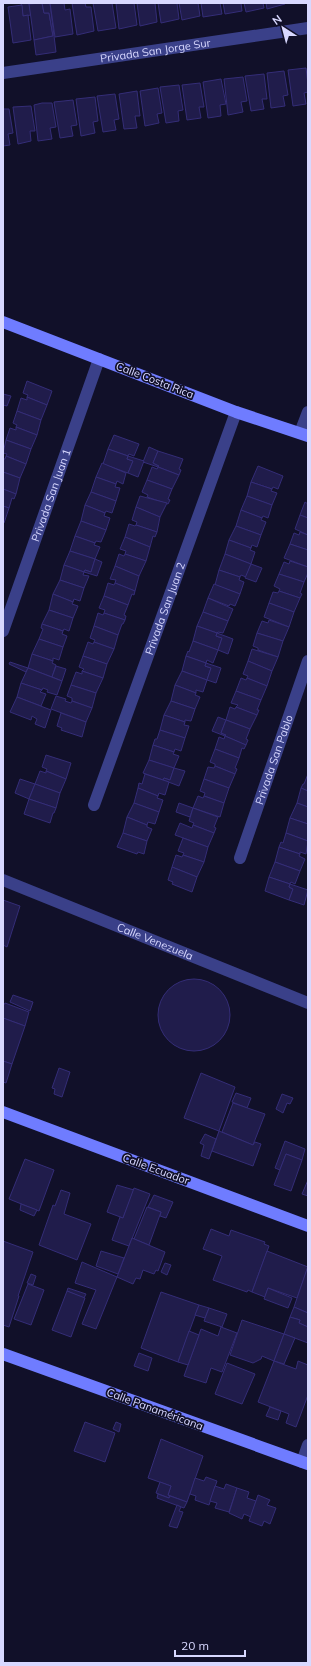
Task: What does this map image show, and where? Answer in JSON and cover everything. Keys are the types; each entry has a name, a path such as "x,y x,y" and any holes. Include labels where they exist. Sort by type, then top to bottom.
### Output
{"street":[{"name":"Privada San Jorge Sur","path":"3,73 308,28"},
{"name":"Calle Costa Rica","path":"3,322 236,412 304,434"},
{"name":"Privada San Juan 1","path":"3,631 88,395 99,358"},
{"name":"Privada San Juan 2","path":"94,805 236,412"},
{"path":"304,434 308,412"},
{"name":"Privada San Pablo","path":"240,858 308,661"},
{"name":"Calle Venezuela","path":"3,880 308,1003"},
{"name":"Calle Ecuador","path":"3,1112 308,1226"},
{"name":"Calle Panaméricana","path":"3,1354 305,1463"},
{"path":"305,1463 308,1446"}],"building":[{"path":"21,3 29,3 31,15 23,16"},
{"path":"42,3 44,13 49,13 53,36 34,40 29,4"},
{"path":"42,3 50,3 56,52 36,55 34,40 53,36 49,13 44,13"},
{"path":"50,3 64,3 65,10 70,9 73,34 55,37"},
{"path":"72,3 85,3 86,7 91,7 94,31 77,35"},
{"path":"93,3 112,3 116,28 98,31"},
{"path":"116,3 134,3 137,25 119,29"},
{"path":"137,3 155,3 157,22 140,26"},
{"path":"158,3 177,3 179,19 161,23"},
{"path":"179,3 198,3 200,16 182,20"},
{"path":"201,3 220,3 222,14 203,17"},
{"path":"223,3 241,3 242,11 225,14"},
{"path":"244,3 263,3 264,8 246,12"},
{"path":"266,3 285,3 285,4 267,9"},
{"path":"22,5 23,16 28,15 31,40 13,43 8,7"},
{"path":"306,68 308,92 304,93 306,104 293,106 288,70"},
{"path":"284,71 288,95 283,96 285,106 271,108 267,73"},
{"path":"264,74 267,99 262,99 264,109 251,111 245,76"},
{"path":"243,77 247,101 241,102 243,112 228,115 224,79"},
{"path":"221,79 226,104 220,105 221,116 208,118 203,82"},
{"path":"200,83 204,107 199,107 201,118 187,120 182,85"},
{"path":"179,85 183,110 178,111 179,121 166,123 160,87"},
{"path":"158,88 162,113 157,114 159,123 145,126 140,91"},
{"path":"137,91 140,116 135,116 137,128 124,129 119,94"},
{"path":"115,94 119,119 114,120 116,130 103,132 97,96"},
{"path":"95,97 98,121 93,122 95,133 81,136 76,99"},
{"path":"73,100 77,125 71,126 73,136 60,138 54,102"},
{"path":"52,103 56,127 50,128 52,139 38,141 34,105"},
{"path":"31,106 35,131 30,131 31,141 18,144 13,107"},
{"path":"3,109 9,109 13,133 8,134 10,145 3,146"},
{"path":"27,381 52,391 47,405 27,397 28,395 23,393"},
{"path":"3,394 11,396 7,406 3,405"},
{"path":"27,397 47,405 41,420 17,411 21,398 27,400"},
{"path":"17,411 41,420 37,435 16,427 17,425 13,423"},
{"path":"16,427 37,435 31,449 6,440 10,428 16,430"},
{"path":"114,435 139,444 134,456 129,454 128,456 108,449"},
{"path":"6,440 31,449 26,464 6,456 7,454 3,453"},
{"path":"149,447 158,451 153,463 159,466 158,467 143,462"},
{"path":"108,449 128,456 127,459 133,461 128,473 103,464"},
{"path":"158,451 183,459 179,469 181,470 179,475 158,467 159,466 153,463"},
{"path":"6,456 26,464 20,478 3,472 3,459 5,459"},
{"path":"128,456 144,461 138,477 128,473 133,461 127,459"},
{"path":"102,463 126,473 123,484 117,481 116,484 96,477"},
{"path":"258,466 283,476 278,489 273,487 272,489 251,482"},
{"path":"152,467 157,469 158,467 179,475 172,489 147,480"},
{"path":"3,472 20,478 16,494 3,489"},
{"path":"96,477 116,484 115,487 120,488 116,501 91,492"},
{"path":"147,480 172,489 168,499 170,500 168,504 147,497 148,495 142,492"},
{"path":"251,482 272,489 271,491 277,493 272,505 247,496"},
{"path":"3,489 16,494 14,499 12,498 9,508 3,506"},
{"path":"91,492 116,501 112,513 106,511 105,513 85,505"},
{"path":"140,496 167,503 160,517 136,507"},
{"path":"247,496 272,505 268,518 263,516 262,518 241,510"},
{"path":"305,502 308,504 308,518 300,515"},
{"path":"85,505 105,513 104,516 110,518 106,530 81,521"},
{"path":"3,506 9,508 4,523 3,523"},
{"path":"136,507 160,517 157,532 136,525 137,522 132,520"},
{"path":"241,510 262,518 261,520 266,522 261,535 236,526"},
{"path":"300,515 308,518 308,535 295,529"},
{"path":"81,521 106,530 101,542 96,541 95,543 75,536"},
{"path":"129,524 157,532 155,537 153,536 150,547 125,537"},
{"path":"236,526 261,535 257,547 252,545 251,548 229,540"},
{"path":"300,532 308,535 308,550 290,544 294,533 299,535"},
{"path":"75,536 95,543 94,545 100,547 95,559 70,551"},
{"path":"125,537 150,547 146,561 125,554 126,551 120,549"},
{"path":"229,540 251,548 250,550 255,552 251,564 225,554"},
{"path":"290,544 308,550 308,567 284,558"},
{"path":"70,551 95,559 91,572 85,570 84,572 64,565"},
{"path":"119,554 124,556 125,554 146,561 139,576 115,566"},
{"path":"225,554 251,564 246,577 241,575 240,577 219,570"},
{"path":"95,559 102,562 97,576 84,572 85,570 91,572"},
{"path":"290,561 308,567 308,573 304,582 279,574 284,562 289,564"},
{"path":"251,564 262,568 256,582 245,578"},
{"path":"64,565 84,572 83,575 89,576 84,588 60,580"},
{"path":"115,566 139,576 135,591 115,583 116,580 110,579"},
{"path":"219,570 240,577 239,580 244,582 240,594 215,585"},
{"path":"279,574 304,582 300,593 302,594 300,598 279,591 280,589 274,586"},
{"path":"60,580 84,588 80,601 74,599 73,602 53,594"},
{"path":"108,583 114,585 115,583 135,591 134,595 132,594 128,605 104,596"},
{"path":"214,584 240,594 235,606 230,604 229,606 208,598"},
{"path":"279,591 300,598 294,612 269,603 273,592 278,593"},
{"path":"53,594 73,602 72,604 78,606 73,618 49,610"},
{"path":"104,596 128,605 124,615 126,616 125,620 104,613 105,610 99,608"},
{"path":"208,598 233,609 228,621 203,612"},
{"path":"269,603 294,612 289,627 264,617"},
{"path":"49,610 73,618 69,631 64,629 63,631 42,624"},
{"path":"203,612 228,621 223,633 217,633 197,626"},
{"path":"98,613 103,615 104,613 125,620 118,635 94,626"},
{"path":"269,620 289,627 283,641 257,633 262,621 268,623"},
{"path":"42,624 63,631 62,634 67,636 63,647 39,639 43,629 41,628"},
{"path":"94,626 118,635 114,649 94,642 95,640 90,638"},
{"path":"197,626 217,633 216,636 222,638 218,650 193,641"},
{"path":"217,633 233,639 228,654 218,650 222,638 216,636"},
{"path":"257,633 283,641 278,657 258,650 258,648 253,646"},
{"path":"39,639 63,647 59,660 53,658 53,661 32,654"},
{"path":"193,641 218,650 213,663 207,660 206,663 186,656"},
{"path":"88,642 93,644 94,642 114,649 107,664 83,656"},
{"path":"252,649 278,657 272,671 248,661"},
{"path":"32,654 53,661 52,663 56,665 52,677 28,668"},
{"path":"83,656 107,664 103,678 82,671 84,669 79,667"},
{"path":"186,656 206,663 205,666 211,668 207,680 182,671"},
{"path":"248,661 272,671 267,686 247,678 248,676 243,674"},
{"path":"10,662 28,668 26,672 9,664"},
{"path":"206,663 221,668 216,683 207,680 211,668 205,666"},
{"path":"56,666 66,669 62,681 52,677"},
{"path":"28,668 62,681 57,695 47,692 48,690 43,688 42,690 21,683"},
{"path":"82,671 103,678 96,693 71,685 76,672 82,674"},
{"path":"182,671 207,680 203,692 196,690 196,693 175,685"},
{"path":"241,678 246,680 247,678 267,686 261,700 236,691"},
{"path":"21,683 42,690 40,692 46,694 41,706 17,697"},
{"path":"71,685 96,693 92,708 72,701 72,698 67,696"},
{"path":"175,685 196,693 195,695 200,697 195,709 171,701"},
{"path":"236,691 261,700 257,710 259,710 257,715 236,707 238,705 231,703"},
{"path":"56,696 66,699 65,701 71,703 72,701 92,708 86,722 51,709"},
{"path":"17,697 51,710 45,728 35,724 37,719 32,716 31,720 10,712"},
{"path":"171,701 195,709 191,721 185,720 185,722 164,715"},
{"path":"230,707 235,709 236,707 257,715 250,729 226,720"},
{"path":"61,713 86,722 82,737 61,730 62,728 57,726"},
{"path":"164,715 185,722 184,725 189,726 185,738 160,730"},
{"path":"218,717 226,720 221,733 226,735 225,736 212,731"},
{"path":"226,720 250,729 246,739 248,740 246,745 221,733"},
{"path":"160,730 185,738 181,751 175,749 174,752 153,745"},
{"path":"225,736 246,745 244,749 242,748 239,758 215,749 219,737 224,739"},
{"path":"153,745 174,752 173,754 179,756 174,768 149,760"},
{"path":"215,749 239,758 235,768 237,769 235,774 215,766 215,764 210,762"},
{"path":"46,755 71,763 66,779 46,771 47,769 42,767"},
{"path":"149,760 174,768 170,780 164,778 163,780 143,773"},
{"path":"215,766 235,774 229,788 204,779 208,767 214,768"},
{"path":"174,768 185,771 179,786 163,780 164,778 170,780"},
{"path":"40,771 46,773 46,771 66,779 60,793 35,784"},
{"path":"145,774 169,782 165,795 159,793 158,796 138,788 139,783 142,784"},
{"path":"308,774 308,791 301,788"},
{"path":"20,779 35,784 29,799 15,793"},
{"path":"204,779 229,788 224,803 204,796 205,793 200,791"},
{"path":"35,784 60,793 56,808 29,799"},
{"path":"138,788 158,796 157,798 163,800 159,812 134,803"},
{"path":"301,788 308,791 308,807 297,803"},
{"path":"198,796 203,798 204,796 224,803 220,817 193,808"},
{"path":"29,799 56,808 50,823 24,814"},
{"path":"134,803 159,812 155,824 148,822 147,825 127,817"},
{"path":"179,803 193,808 190,817 176,812"},
{"path":"297,803 308,807 308,824 290,818"},
{"path":"193,808 218,817 214,827 216,828 214,833 193,825 194,823 189,821"},
{"path":"127,817 147,825 147,827 152,829 147,841 123,833"},
{"path":"290,818 308,824 308,841 286,833"},
{"path":"180,823 192,828 193,825 214,833 208,847 175,835"},
{"path":"123,833 147,841 144,854 138,852 137,854 117,847"},
{"path":"286,833 308,841 306,854 300,852 300,854 279,847 281,842 283,843"},
{"path":"183,838 208,847 204,862 183,855 184,853 178,851"},
{"path":"279,847 300,854 299,856 305,859 300,871 275,862"},
{"path":"176,855 182,857 183,855 204,862 197,877 172,867"},
{"path":"275,862 300,871 295,884 291,882 290,884 269,877"},
{"path":"172,867 197,877 192,892 172,884 173,882 168,880"},
{"path":"269,877 290,884 289,887 293,889 289,900 265,891"},
{"path":"290,884 308,890 304,905 289,900 293,889 289,887"},
{"path":"3,900 20,906 7,947 3,945"},
{"path":"194,979 214,985 224,995 230,1015 224,1035 214,1045 194,1051 174,1045 164,1035 158,1015 164,995 174,985"},
{"path":"13,995 33,1002 30,1011 10,1002"},
{"path":"5,1003 29,1012 25,1026 3,1018 3,1006"},
{"path":"3,1018 25,1026 12,1064 3,1061"},
{"path":"3,1061 12,1064 6,1083 3,1082"},
{"path":"59,1068 70,1072 62,1097 54,1094 55,1089 52,1088"},
{"path":"201,1073 235,1087 219,1131 184,1118"},
{"path":"236,1093 251,1098 247,1108 232,1102"},
{"path":"282,1094 293,1098 290,1104 287,1103 283,1113 276,1109"},
{"path":"233,1103 265,1114 253,1145 222,1132"},
{"path":"219,1131 253,1145 255,1142 261,1144 253,1166 212,1151"},
{"path":"205,1134 216,1139 209,1159 201,1156 204,1145 200,1143"},
{"path":"285,1141 305,1149 302,1160 286,1154 280,1170 275,1168"},
{"path":"286,1154 302,1160 291,1191 274,1185"},
{"path":"25,1159 54,1170 39,1211 9,1199"},
{"path":"308,1180 308,1196 302,1194"},
{"path":"117,1185 134,1190 123,1218 107,1212"},
{"path":"134,1188 150,1194 129,1246 112,1240 120,1217 123,1218"},
{"path":"61,1190 70,1193 64,1214 91,1224 77,1260 39,1245 53,1205 55,1206"},
{"path":"154,1195 173,1202 166,1218 160,1216 161,1212 148,1207"},
{"path":"21,1204 37,1210 34,1216 20,1210"},
{"path":"147,1207 161,1212 149,1245 134,1239"},
{"path":"211,1229 229,1236 231,1230 265,1242 264,1244 269,1246 252,1292 248,1290 247,1292 213,1280 222,1256 203,1249"},
{"path":"132,1238 165,1252 158,1271 156,1270 154,1274 143,1270 140,1279 136,1278 133,1284 117,1277"},
{"path":"3,1241 33,1252 9,1327 3,1325"},
{"path":"101,1251 124,1258 118,1274 96,1266"},
{"path":"267,1251 308,1267 297,1298 268,1288 265,1297 252,1292"},
{"path":"82,1262 117,1277 96,1329 82,1324 96,1290 75,1283"},
{"path":"165,1263 171,1265 167,1275 161,1272"},
{"path":"308,1266 308,1313 294,1307"},
{"path":"31,1274 36,1276 33,1285 27,1283"},
{"path":"28,1284 44,1290 31,1325 14,1319"},
{"path":"68,1288 86,1294 84,1298 67,1291"},
{"path":"268,1288 292,1298 288,1308 264,1299"},
{"path":"67,1291 85,1298 71,1337 52,1330"},
{"path":"161,1292 199,1305 178,1362 141,1348"},
{"path":"199,1305 209,1308 205,1318 195,1315"},
{"path":"294,1307 308,1313 308,1327 299,1323 300,1320 290,1317"},
{"path":"209,1308 227,1314 222,1327 204,1321"},
{"path":"290,1317 300,1320 299,1323 308,1327 308,1343 284,1334"},
{"path":"242,1320 284,1334 274,1361 262,1356 261,1359 253,1363 230,1355"},
{"path":"221,1327 237,1333 222,1372 211,1368 206,1383 184,1376 201,1329 218,1336"},
{"path":"189,1331 199,1335 188,1365 178,1362"},
{"path":"284,1334 295,1338 284,1364 274,1361"},
{"path":"139,1353 152,1358 148,1371 134,1366"},
{"path":"274,1361 296,1369 298,1361 308,1365 308,1395 296,1427 286,1423 289,1414 258,1402"},
{"path":"227,1363 255,1374 242,1404 215,1394"},
{"path":"270,1407 281,1411 278,1420 266,1416"},
{"path":"85,1422 115,1433 105,1462 74,1451"},
{"path":"116,1422 121,1424 119,1432 113,1429"},
{"path":"161,1439 203,1456 187,1502 168,1495 171,1486 148,1478"},
{"path":"206,1477 217,1481 209,1505 195,1500 196,1496 190,1494 195,1478 204,1481"},
{"path":"160,1482 171,1486 168,1495 170,1496 169,1498 156,1493"},
{"path":"226,1484 237,1488 229,1512 215,1508 217,1503 210,1501 215,1486 224,1489"},
{"path":"237,1488 249,1492 247,1498 256,1501 251,1517 244,1514 242,1519 229,1513"},
{"path":"158,1494 169,1498 170,1496 187,1502 184,1508 157,1498"},
{"path":"258,1495 270,1500 267,1505 276,1508 270,1524 264,1521 262,1526 249,1521"},
{"path":"177,1505 181,1507 179,1511 183,1512 177,1528 169,1526"}]}
